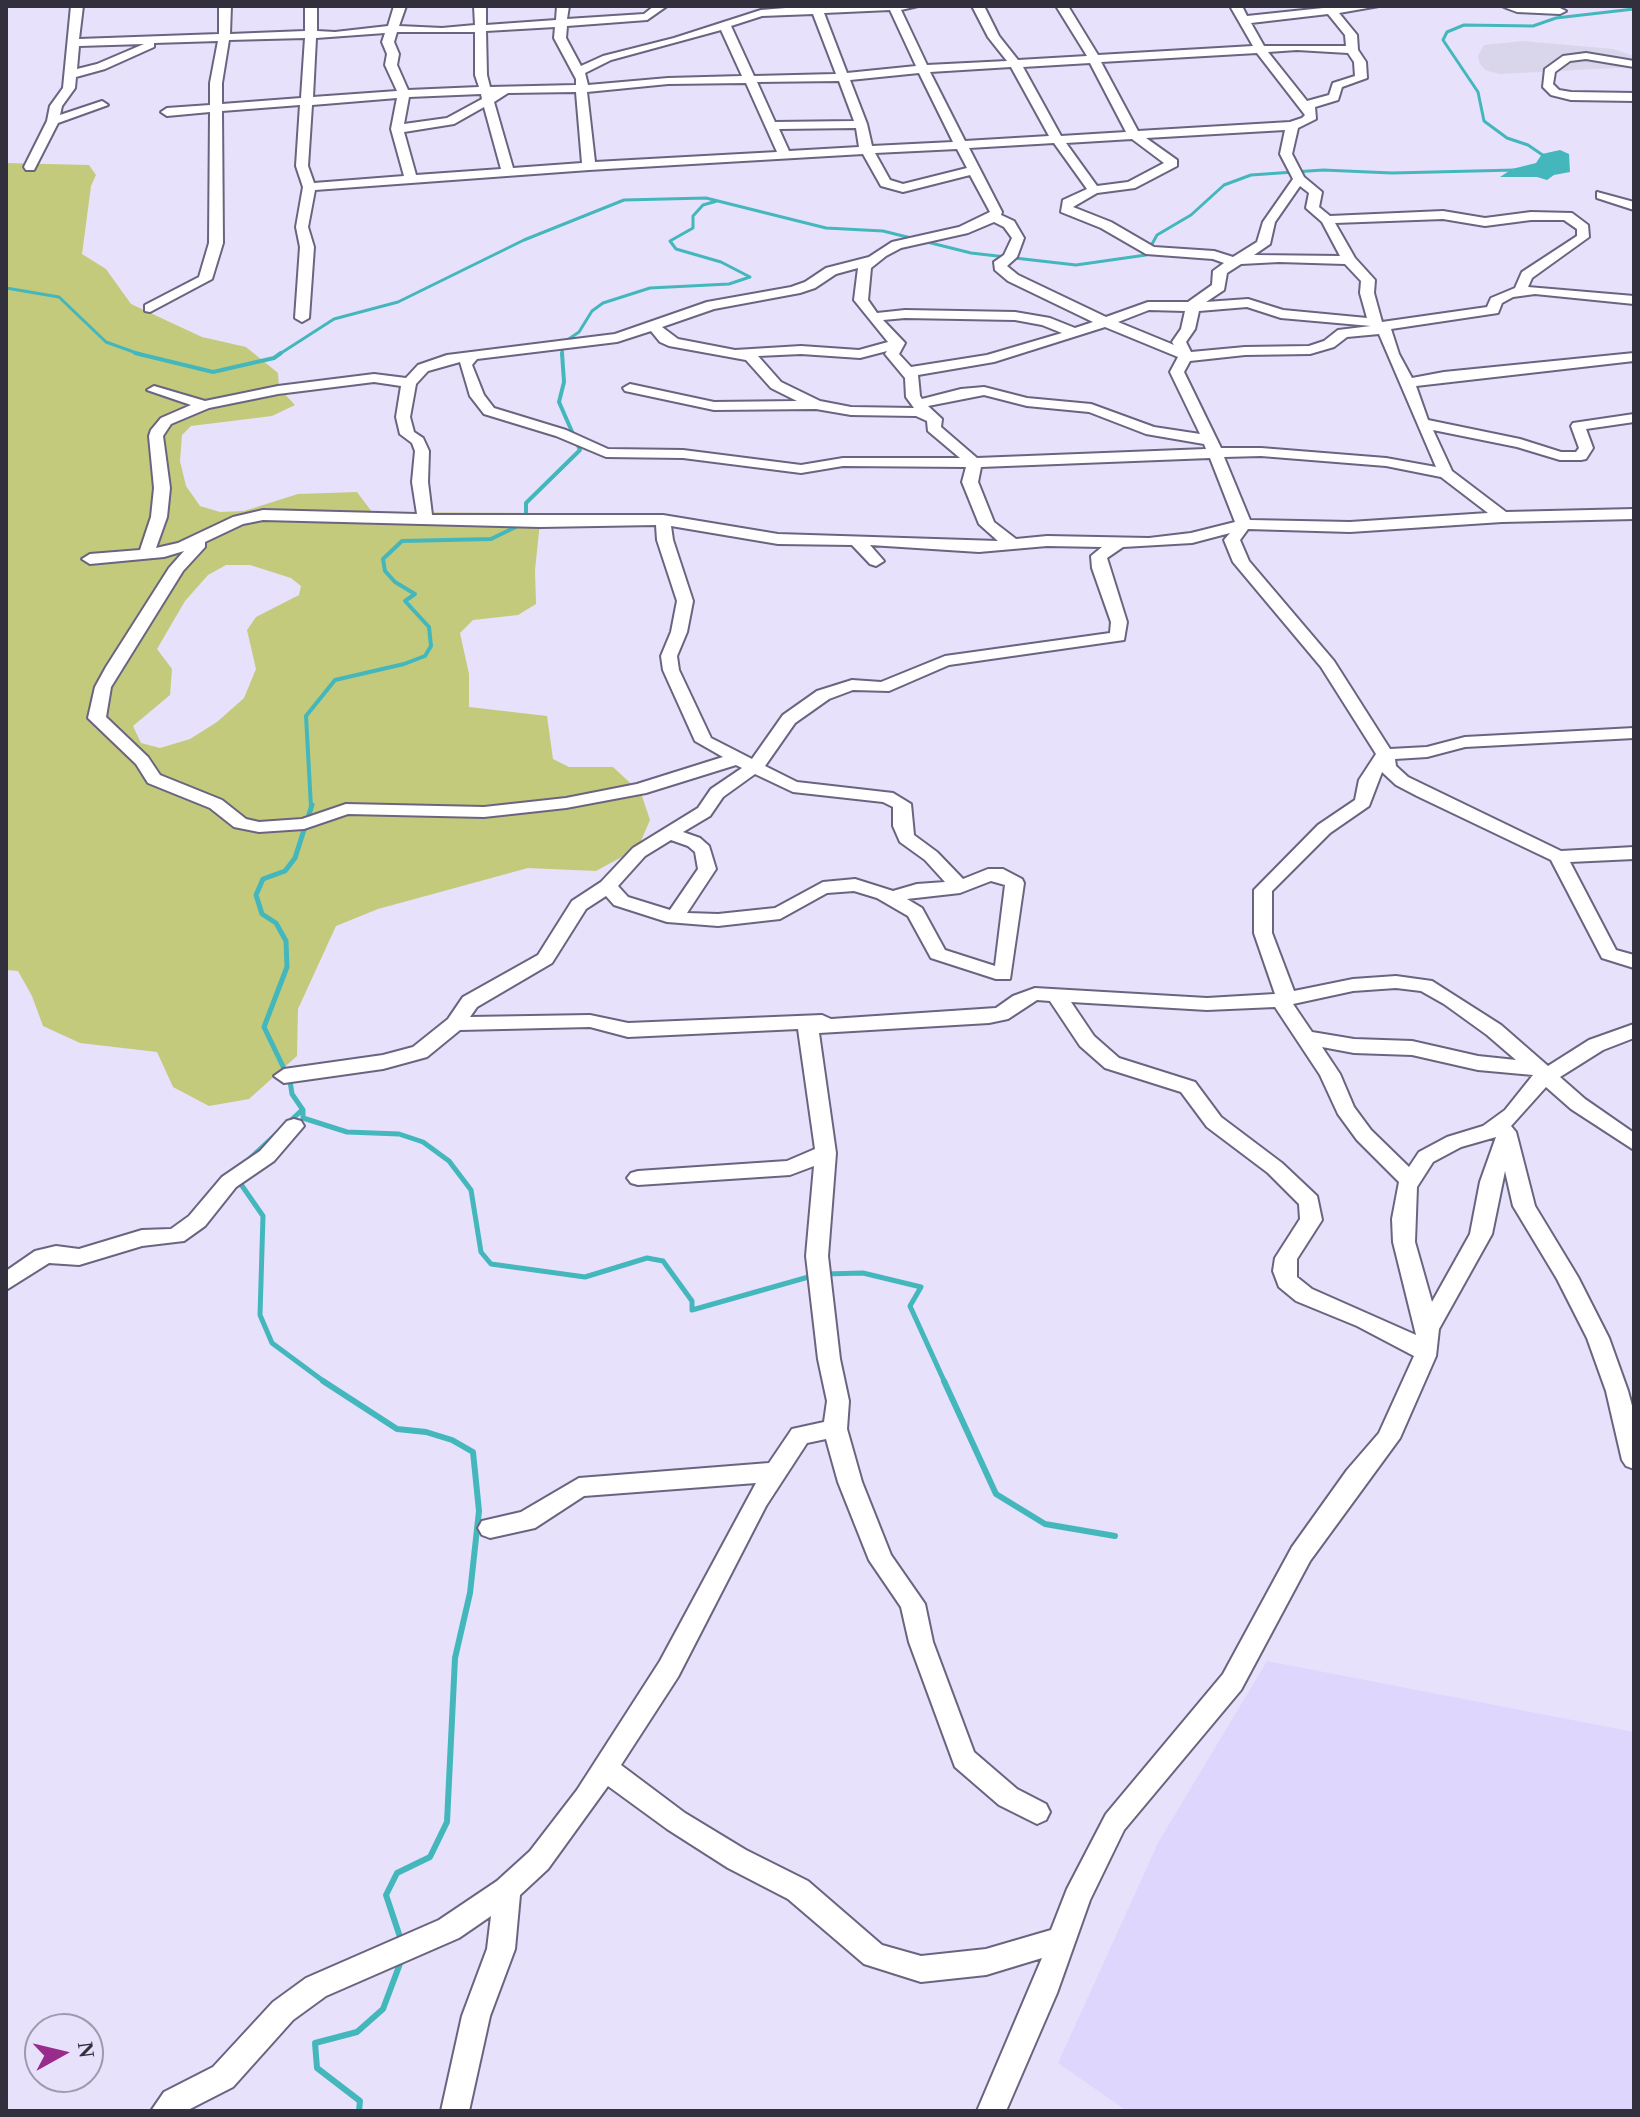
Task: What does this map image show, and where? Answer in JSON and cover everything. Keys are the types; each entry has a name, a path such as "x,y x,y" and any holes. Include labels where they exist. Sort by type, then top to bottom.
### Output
{"street":[{"path":"30,167 53,121 56,106 69,88 77,6"},
{"path":"150,308 205,279 216,243 216,83 224,39 225,6"},
{"path":"302,318 307,247 302,227 309,187 302,166 311,6"},
{"path":"400,6 388,42 393,54 391,65 404,94 397,129 411,179"},
{"path":"480,6 483,26 481,75 508,171"},
{"path":"563,6 560,38 580,71 589,166"},
{"path":"71,43 335,35 394,29 442,31 647,17 661,6"},
{"path":"736,6 761,13"},
{"path":"580,71 607,58 678,40 761,13 817,8 912,6"},
{"path":"978,6 994,37 1016,65 1056,138 1094,190"},
{"path":"1062,6 1082,36 1092,61 1133,134 1173,163 1131,185 1094,190 1067,203 1066,209 1106,225 1151,251 1214,255 1237,262 1279,258 1349,260"},
{"path":"1236,6 1260,49 1312,116"},
{"path":"1245,20 1329,8 1373,6"},
{"path":"1507,6 1560,11"},
{"path":"895,7 996,212 994,217"},
{"path":"817,8 861,124 866,149 885,183 903,188 975,170"},
{"path":"1312,116 1308,108 1311,104 1334,97 1337,85 1361,78 1360,62 1352,50 1351,35 1329,8"},
{"path":"724,23 784,154"},
{"path":"72,74 101,67 166,39"},
{"path":"167,112 404,94 485,96 509,90 582,89 668,81 842,77 924,69 1260,49 1318,47 1352,50"},
{"path":"1634,64 1586,56 1567,58 1549,71 1547,85 1555,93 1571,96 1634,97"},
{"path":"397,129 450,121 485,96"},
{"path":"53,121 102,105"},
{"path":"309,187 508,171 1292,126 1312,116"},
{"path":"773,126 861,124"},
{"path":"1292,126 1286,154 1299,179 1316,192 1312,208 1327,220 1349,260 1368,280 1367,293 1380,326 1446,473"},
{"path":"1186,356 1179,342 1188,329 1193,306 1219,287 1220,271 1263,244 1269,222 1299,179"},
{"path":"1601,195 1634,206"},
{"path":"1327,220 1443,215 1485,222 1531,216 1567,216 1583,228 1583,237 1527,275 1521,292"},
{"path":"898,343 861,300 865,267 897,245 963,230 994,217 1009,224 1018,238 1010,257 1001,262 1000,267 1005,273 1027,286 1186,356 1310,350 1329,344 1343,333 1493,310 1565,292"},
{"path":"425,517 420,482 422,451 418,441 407,434 403,417 409,383 429,364 617,338 712,305 795,290 810,285 831,271 875,259"},
{"path":"1493,310 1496,301 1510,293 1535,290 1634,300"},
{"path":"908,372 989,359 1108,322 1148,306 1181,308 1248,303 1281,314 1380,326"},
{"path":"875,317 905,314 1015,316 1045,321 1074,333"},
{"path":"654,326 665,339 674,343 739,353 801,350 860,354 898,343"},
{"path":"898,343 892,354 914,382 913,397 935,419"},
{"path":"739,353 758,363 776,385 816,405"},
{"path":"1186,356 1177,372 1199,413 1244,524"},
{"path":"472,357 465,364 477,396 489,411 561,433 606,453 683,454 801,469 843,462 974,463 1066,457 1185,455 1212,447"},
{"path":"1408,383 1444,376 1634,357"},
{"path":"146,554 159,517 162,488 158,430 166,421 205,405 252,394 354,380 384,378 409,383"},
{"path":"630,388 714,406 816,405 851,411 918,412 935,419"},
{"path":"154,390 205,405"},
{"path":"920,404 961,393 984,391 1027,402 1091,408 1151,431 1212,447 1386,462 1446,473 1502,517"},
{"path":"1425,424 1520,443 1560,456 1581,456 1586,448 1578,426 1634,418"},
{"path":"935,419 933,428 974,463"},
{"path":"1185,455 1224,472"},
{"path":"974,463 970,482 987,524 1012,544"},
{"path":"90,559 146,554 184,546 238,520 263,515 540,522 663,520 778,539 979,547 1078,541 1117,544 1192,538 1244,524 1350,527 1502,517 1634,514"},
{"path":"663,520 665,540 685,601 679,632 669,656 671,670 704,741 793,787 887,797 902,804 902,826 906,838 931,856 960,887"},
{"path":"1244,524 1232,540 1241,562 1328,665 1385,754 1388,768 1402,781 1558,857 1634,853"},
{"path":"213,532 187,555 164,586 103,687 97,718 142,761 154,779 216,804 240,823 259,827 304,824 346,809 484,812 566,803 640,789 748,762"},
{"path":"856,540 876,561"},
{"path":"284,1076 383,1062 420,1052 455,1024 470,1002 545,959 579,905 608,886 639,852 704,812 717,793 789,719 823,695 852,685 883,687 945,661 1118,637 1119,622 1100,568 1099,556 1117,544"},
{"path":"1385,754 1427,752 1465,742 1634,733"},
{"path":"1385,754 1368,780 1363,802 1324,829 1263,890 1263,933 1284,999 1330,1074 1345,1109 1364,1135 1411,1181"},
{"path":"667,833 694,842 703,850 707,869 674,918"},
{"path":"1558,857 1609,954 1634,962"},
{"path":"608,886 621,901 674,918 718,920 780,913 823,888 855,885 891,898 915,912 938,954 1003,975 1015,883 1003,875 988,875 960,887 917,890 891,898"},
{"path":"455,1024 590,1021 628,1030 776,1021 967,1022 1001,1014 1035,994 1207,1004 1284,999 1353,985 1396,982 1425,985 1494,1030 1578,1104 1634,1143"},
{"path":"1057,997 1087,1041 1112,1063 1188,1087 1214,1122 1275,1168 1309,1201 1311,1220 1286,1258 1284,1271 1287,1281 1304,1295 1365,1320 1427,1340"},
{"path":"1001,1014 808,1027 826,1153 817,1256 829,1359 838,1401 835,1429 850,1482 881,1560 913,1604 921,1642 964,1759 1008,1797 1037,1812"},
{"path":"606,1769 676,1821 737,1859 798,1890 874,1955 921,1969 986,1962 1061,1940 1077,1898 1115,1822 1232,1682 1301,1554 1355,1477 1388,1438 1427,1340 1481,1234 1491,1182 1509,1124 1542,1072 1596,1045 1634,1031"},
{"path":"1305,1037 1354,1046 1412,1048 1478,1063 1542,1072"},
{"path":"1427,1340 1404,1242 1407,1187 1426,1157 1454,1142 1509,1124"},
{"path":"1509,1124 1524,1206 1567,1277 1598,1338 1617,1391 1634,1460"},
{"path":"6,1282 43,1257 56,1254 79,1257 142,1238 176,1236 197,1221 229,1182 267,1156 294,1126"},
{"path":"638,1178 790,1168 826,1153"},
{"path":"165,2111 174,2102 223,2077 283,2011 316,1987 449,1929 507,1890 539,1860 606,1769 669,1669 757,1500 800,1435 835,1429"},
{"path":"490,1528 527,1521 579,1487 776,1472"},
{"path":"455,2111 476,2016 501,1949 507,1890"},
{"path":"991,2111 1043,1993 1077,1898"}],"shaded area":[{"path":"1523,41 1613,49 1634,56 1634,67 1500,74 1485,70 1480,64 1478,56 1484,45"},
{"path":"1560,150 1569,154 1570,172 1554,175 1547,180 1500,177 1512,169 1536,163 1542,154"},
{"path":"6,163 89,165 96,175 91,186 82,254 106,269 131,304 202,337 246,347 278,373 279,388 295,405 272,416 191,426 182,435 180,461 186,486 200,506 220,512 244,511 298,494 357,492 372,512 541,513 535,570 536,604 518,615 473,620 460,633 469,674 469,707 547,716 553,759 569,767 613,767 641,793 650,820 638,848 596,871 528,868 378,909 336,926 298,1009 297,1056 249,1099 209,1106 173,1087 157,1052 80,1043 43,1026 32,996 18,971 6,970","holes":["226,565 250,565 291,578 301,586 299,595 256,617 247,630 256,669 244,698 217,722 190,739 160,748 141,743 133,726 170,695 172,669 157,649 185,601 208,575"]},
{"path":"1267,1661 1634,1732 1634,2111 1127,2111 1058,2063 1159,1841"}],"waterway":[{"path":"1547,158 1528,145 1507,138 1484,121 1478,92 1443,40 1447,32 1464,25 1533,26 1556,18 1634,9"},
{"path":"280,354 334,319 398,302 524,240 624,200 706,198 826,228 883,231 971,253 1076,265 1146,255 1157,235 1191,215 1224,185 1251,175 1323,170 1392,173 1516,170"},
{"path":"562,354 563,343 579,332 592,311 603,303 650,288 729,284 750,277 721,262 676,249 670,241 693,228 693,216 703,205 717,201"},
{"path":"6,288 59,297 106,342 139,354"},
{"path":"135,353 139,354"},
{"path":"139,354 213,372 274,358 280,354"},
{"path":"311,807 306,716 335,680 404,664 425,656 431,646 429,627 405,601 415,594 395,582 385,571 383,559 402,541 491,539 526,522 526,503 580,450 559,402 564,382 562,354"},
{"path":"312,805 295,858 285,871 263,879 256,895 262,914 276,923 286,941 287,967 264,1027 290,1081 292,1094 303,1110 303,1118 347,1132 399,1134 423,1142 449,1161 471,1190 481,1252 491,1264 585,1277 647,1258 663,1261 692,1301 692,1310 812,1276"},
{"path":"245,1163 302,1110"},
{"path":"238,1180 263,1216 260,1315 272,1343 325,1383"},
{"path":"825,1274 863,1273 921,1287 910,1306 945,1383"},
{"path":"944,1381 996,1494 1045,1524 1115,1536"},
{"path":"325,1383 397,1429 426,1432 452,1440 473,1452 479,1511 470,1593 455,1658 447,1822 430,1857 397,1873 386,1895 402,1943"},
{"path":"359,2111 360,2101 317,2068 315,2043 357,2032 383,2009 401,1961"}]}
